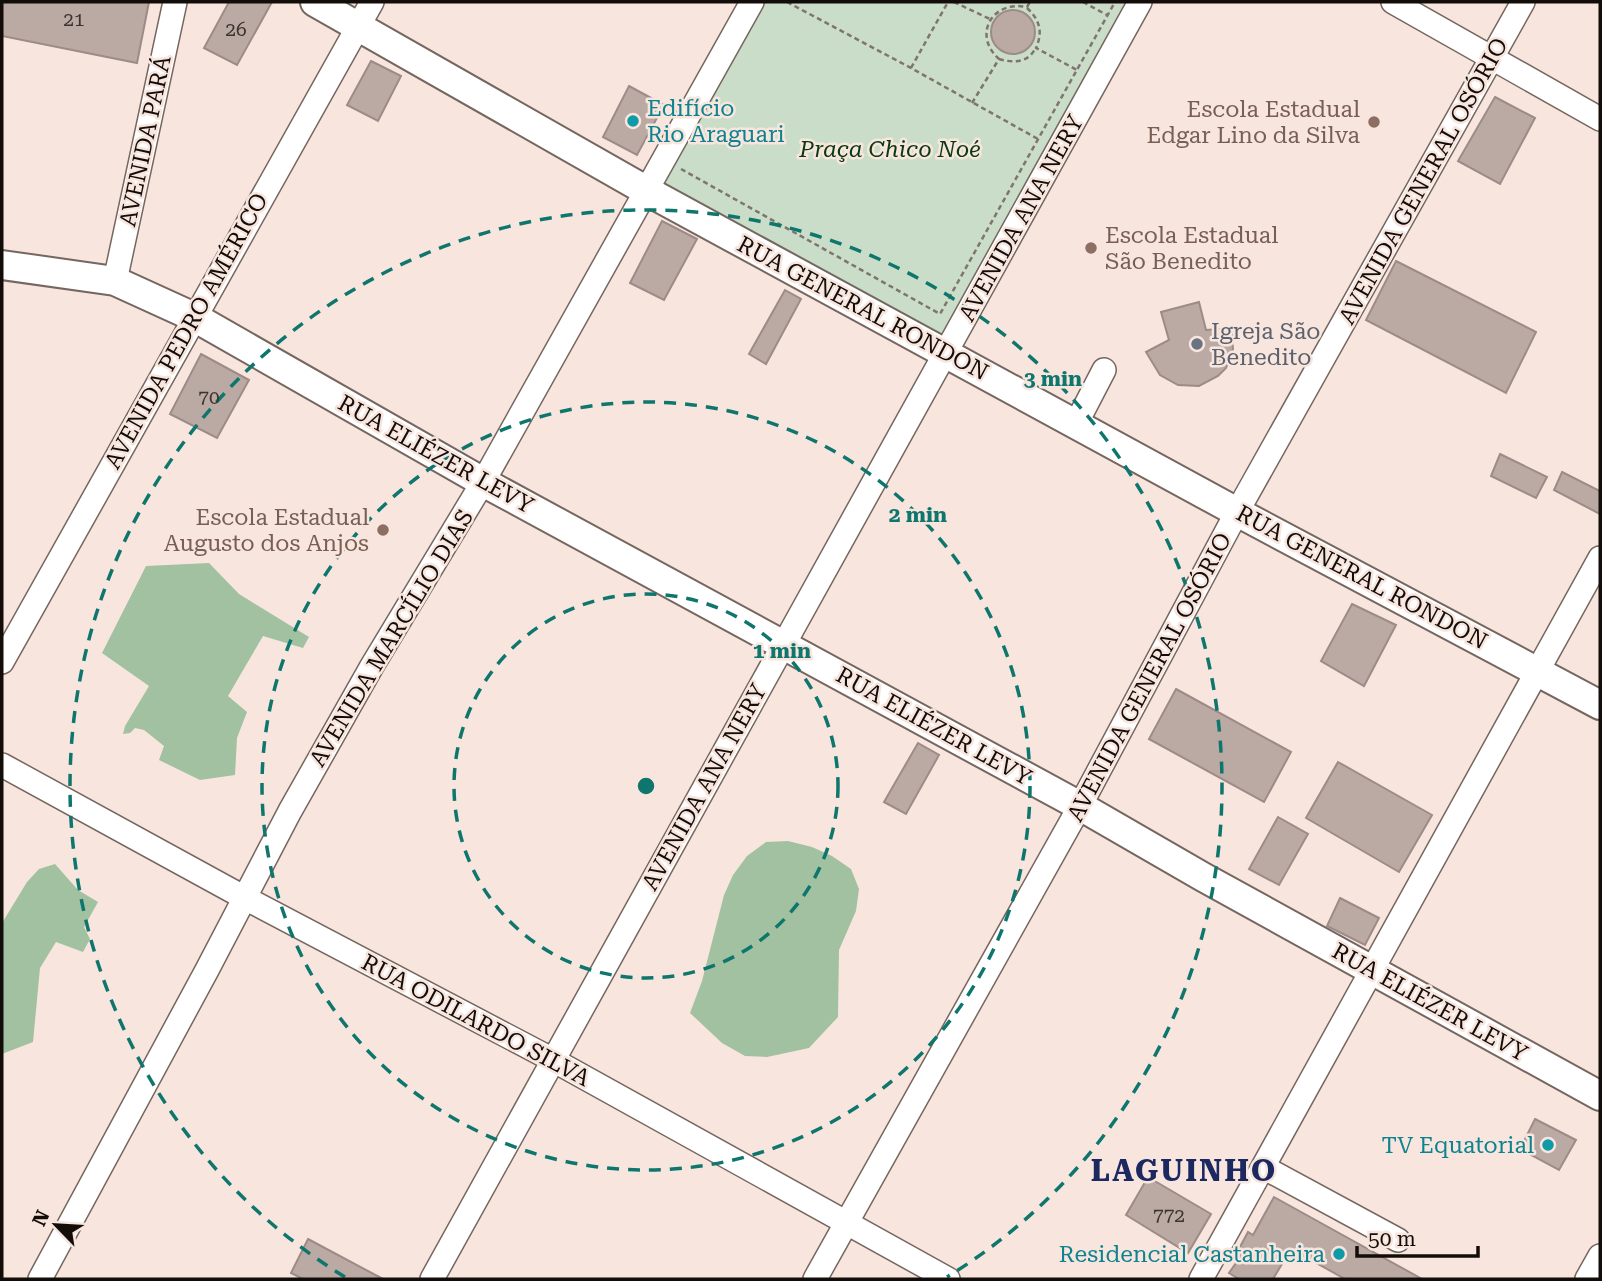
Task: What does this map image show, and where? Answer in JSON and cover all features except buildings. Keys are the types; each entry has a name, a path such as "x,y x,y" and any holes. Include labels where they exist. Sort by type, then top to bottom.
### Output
{"main road":[{"name":"RUA GENERAL RONDON","path":"315,2 647,191 1237,512 1600,705"},
{"name":"RUA ELIÉZER LEVY","path":"2,265 115,281 194,317 483,482 1080,806 1600,1096"}],"street":[{"name":"AVENIDA PARÁ","path":"115,281 175,2"},
{"name":"AVENIDA PEDRO AMÉRICO","path":"2,662 372,2"},
{"name":"AVENIDA MARCÍLIO DIAS","path":"40,1279 290,811 365,678 483,482 752,2"},
{"name":"AVENIDA ANA NERY","path":"432,1279 1140,2"},
{"path":"1393,2 1600,119"},
{"name":"AVENIDA GENERAL OSÓRIO","path":"815,1279 1080,806 1237,512 1523,2"},
{"path":"1076,424 1104,370"},
{"path":"1201,1279 1600,558"},
{"name":"RUA ODILARDO SILVA","path":"2,765 245,898 553,1060 948,1279"},
{"path":"1263,1167 1398,1240"},
{"path":"1587,1279 1600,1256"}],"path":[{"path":"787,2 1038,139"},
{"path":"911,68 948,2"},
{"path":"954,2 990,19"},
{"path":"1027,8 1030,2"},
{"path":"1083,2 1107,15"},
{"path":"680,169 940,314 1115,2"},
{"path":"1020,5 1027,8 1041,30 1032,55 1016,62 999,59 989,48 986,39 986,28 990,19 1005,7 1020,5"},
{"path":"1036,48 1077,69"},
{"path":"972,103 999,59"}],"green space":[{"name":"Praça Chico Noé","path":"746,2 1140,2 946,353 651,176"},
{"path":"209,563 239,594 309,637 303,648 263,636 228,696 247,712 237,738 235,775 200,780 159,760 164,746 144,730 135,728 130,733 123,734 149,686 102,653 146,566"},
{"path":"788,841 832,856 851,869 859,889 856,911 839,950 838,1017 809,1048 767,1057 745,1056 722,1043 690,1013 702,981 724,895 733,875 747,856 766,842"},
{"path":"55,864 78,890 98,902 84,927 90,939 83,952 56,942 40,968 33,1042 2,1054 2,923 27,882 39,869"}],"place":[{"name":"Edifício Rio Araguari","path":"633,121"},
{"name":"Escola Estadual Edgar Lino da Silva","path":"1374,122"},
{"name":"Escola Estadual São Benedito","path":"1091,248"},
{"name":"Igreja São Benedito","path":"1197,344"},
{"name":"Escola Estadual Augusto dos Anjos","path":"383,530"},
{"name":"TV Equatorial","path":"1548,1145"},
{"name":"Residencial Castanheira","path":"1339,1254"}],"district":[{"name":"LAGUINHO","path":"1184,1171"}]}
